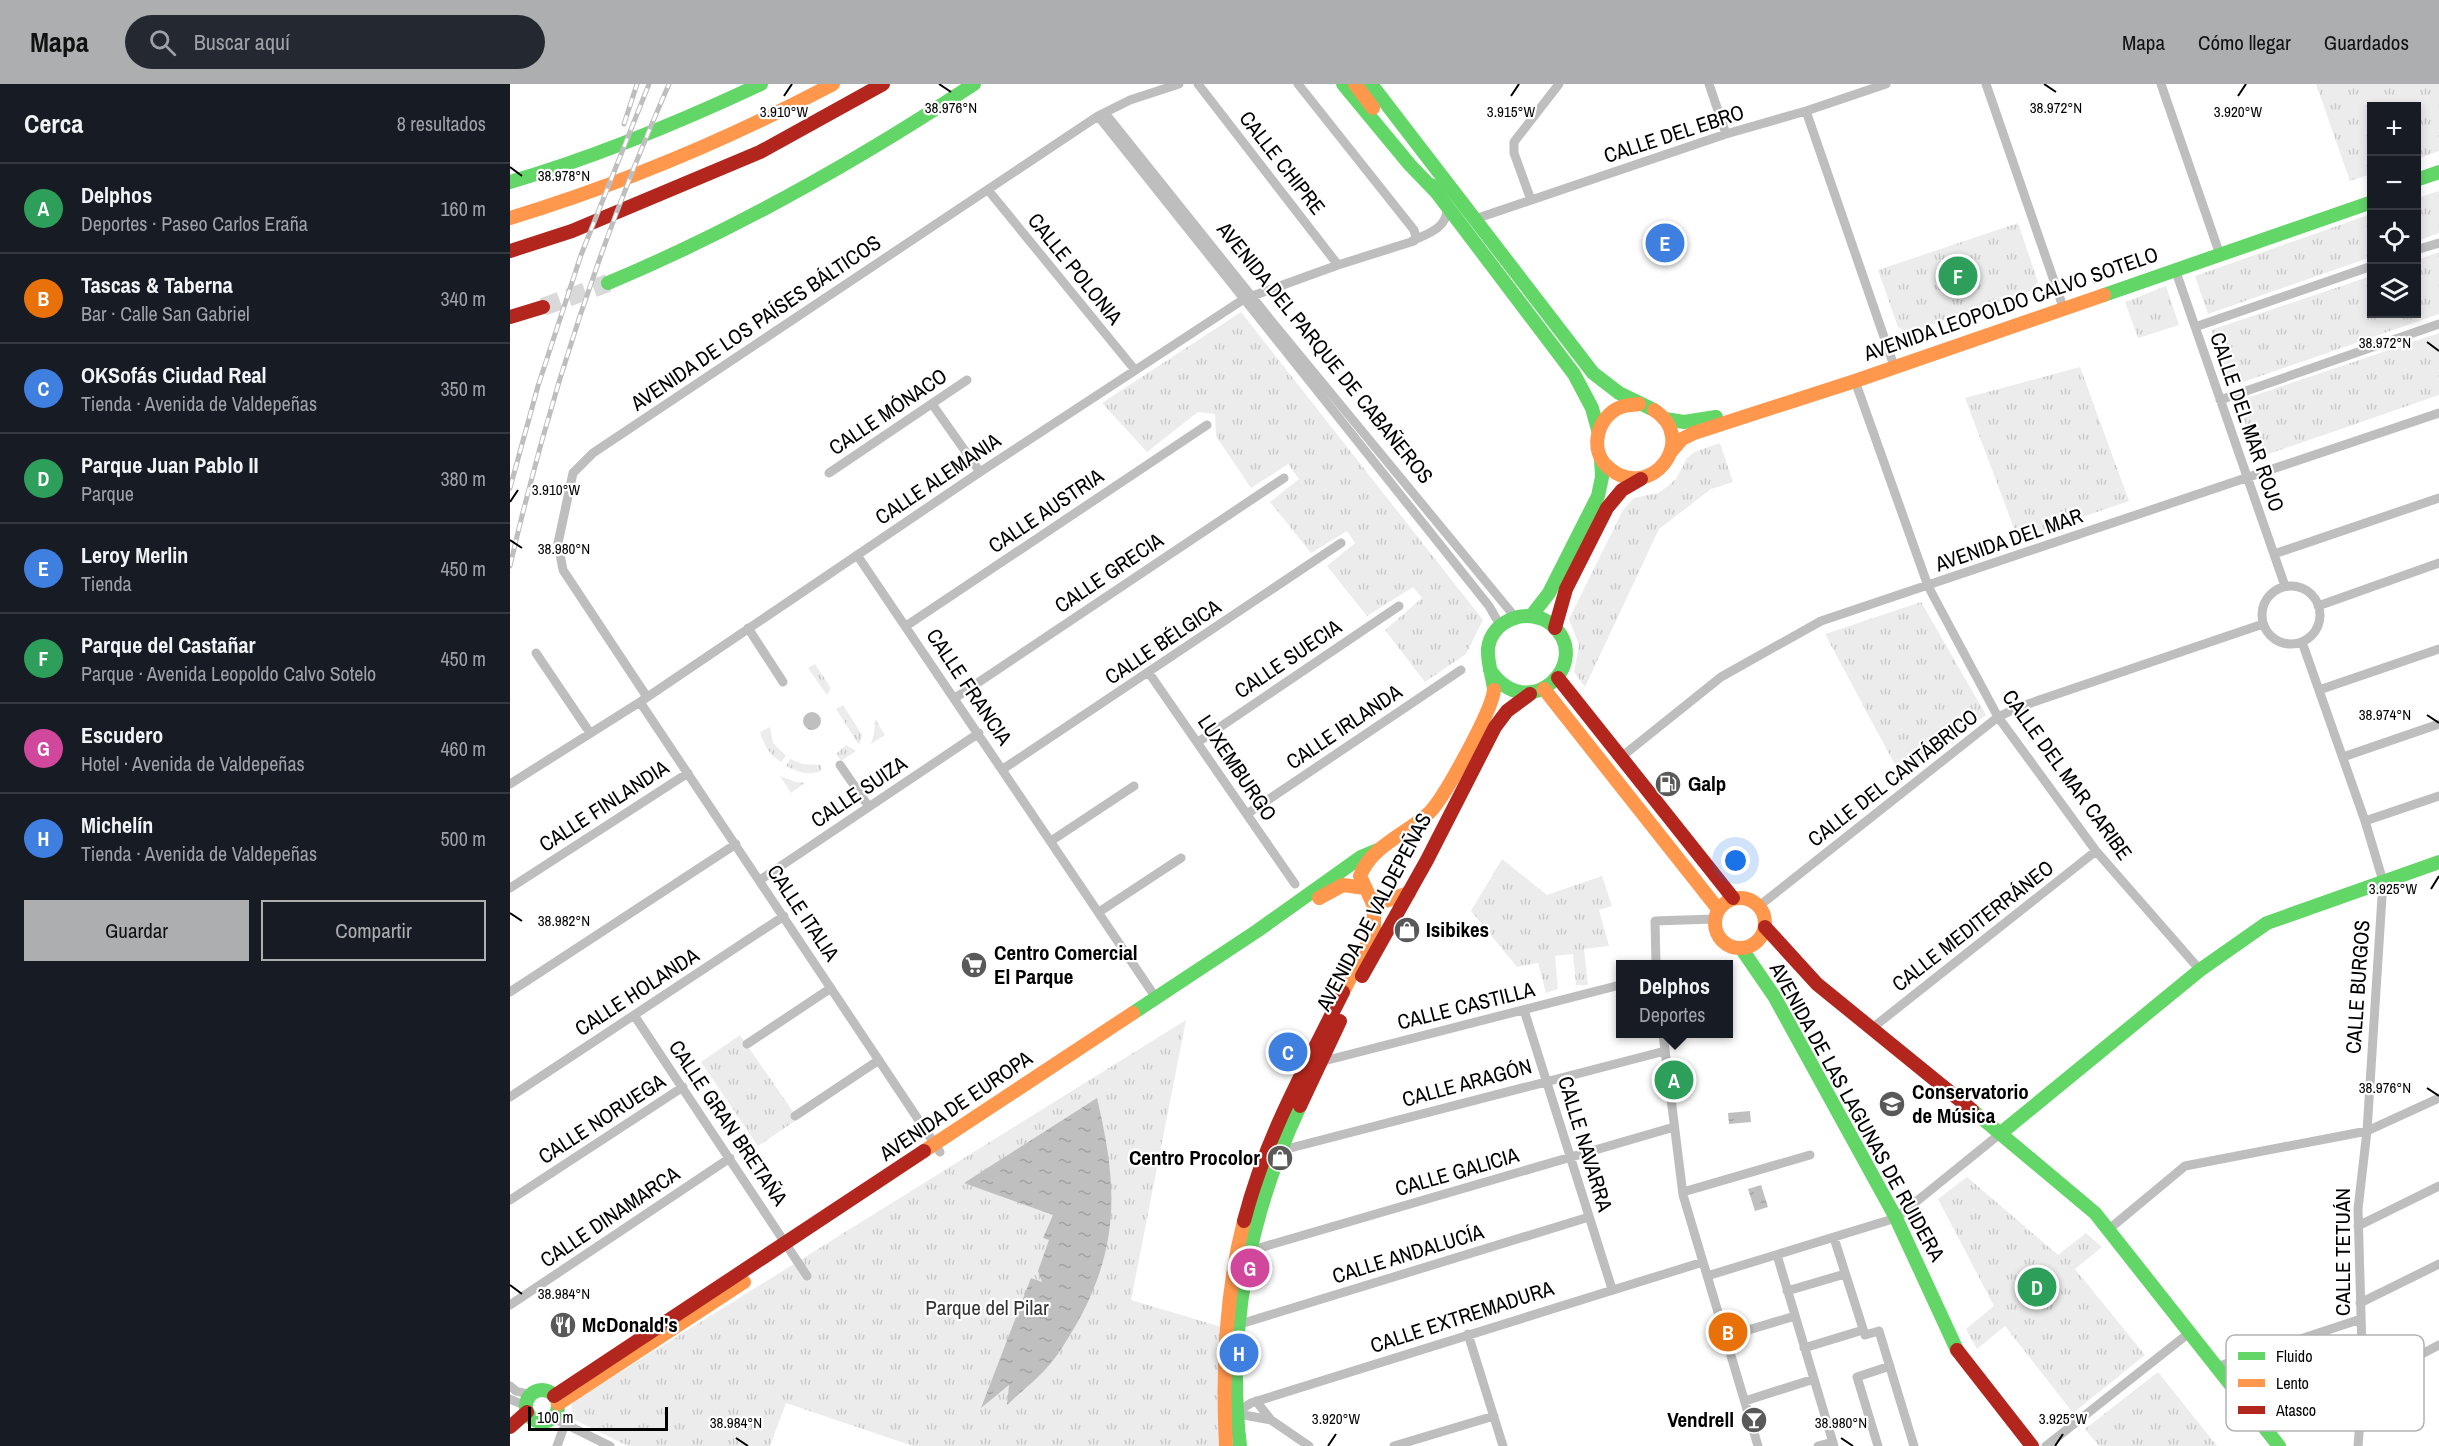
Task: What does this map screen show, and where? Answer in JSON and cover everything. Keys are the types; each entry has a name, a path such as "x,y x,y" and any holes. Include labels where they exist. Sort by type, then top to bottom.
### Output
{"main road":[{"path":"510,194 652,137 761,84"},
{"path":"510,218 644,171 738,134 833,84"},
{"path":"510,251 572,231 760,152 884,84"},
{"path":"919,122 974,84"},
{"path":"608,282 668,259 792,195 983,84"},
{"path":"1343,84 1410,165 1437,193"},
{"path":"1355,84 1574,374 1592,408 1598,430 1598,449 1601,459 1602,477 1598,496 1554,584 1532,615"},
{"path":"1371,84 1593,373 1610,387 1639,404"},
{"path":"510,182 545,172 683,120"},
{"path":"2421,178 2439,172"},
{"path":"2421,185 2439,179"},
{"name":"AVENIDA LEOPOLDO CALVO SOTELO","path":"1665,419 1675,422 1706,420 1893,363 2367,198"},
{"name":"AVENIDA LEOPOLDO CALVO SOTELO","path":"1670,453 1682,439 1694,433 1855,381 2367,204"},
{"path":"510,317 543,307"},
{"path":"1555,628 1566,589 1607,508 1622,490 1659,470 1670,453 1672,441 1670,429 1665,419 1649,406 1629,404 1610,412 1598,430"},
{"path":"1601,459 1617,474 1629,478 1641,478"},
{"path":"1532,615 1545,620 1555,628 1565,647 1565,657 1558,678 1544,689 1530,694 1512,691 1499,683 1490,670 1487,654 1490,639 1500,625 1515,617 1532,615"},
{"name":"AVENIDA DE VALDEPEÑAS","path":"1240,1446 1229,1414 1222,1372 1225,1328 1235,1256 1250,1196 1278,1121 1374,931 1376,919 1360,876 1363,863 1422,821 1439,801 1494,696 1490,670"},
{"path":"1558,678 1733,898"},
{"path":"1544,689 1716,914 1718,936 1729,946 1741,948 1757,942 1765,927 1764,915 1759,906 1744,897 1724,902 1716,914"},
{"name":"AVENIDA DE VALDEPEÑAS","path":"1226,1446 1237,1325 1250,1251 1279,1151 1358,984 1409,893 1495,727 1507,711 1530,694"},
{"name":"AVENIDA DE EUROPA","path":"938,1148 1257,931 1361,857 1380,849"},
{"path":"2001,1133 2200,970 2267,923 2439,862"},
{"name":"AVENIDA DE EUROPA","path":"558,1410 789,1247 1333,889 1342,885 1384,901 1409,893"},
{"path":"1765,927 1817,984 2078,1197 2108,1230 2226,1379"},
{"name":"AVENIDA DE LAS LAGUNAS DE RUIDERA","path":"1741,948 1774,996 1896,1218 1959,1355 2032,1446"},
{"path":"510,1427 528,1404 542,1390 558,1410 547,1421 539,1422 532,1418 528,1404"},
{"path":"2267,1431 2279,1446"}],"street":[{"name":"AVENIDA DE LOS PAÍSES BÁLTICOS","path":"643,699 563,570 558,543 573,473 593,453 1102,115 1130,100 1179,84"},
{"name":"CALLE CHIPRE","path":"1198,84 1338,265"},
{"path":"1298,84 1414,230 1415,239 1442,224 1448,214 1447,205"},
{"path":"1531,201 1514,153 1514,142 1559,84"},
{"path":"1709,84 1726,134"},
{"name":"CALLE DEL EBRO","path":"1475,219 1726,134 1806,111 1886,84"},
{"path":"1986,84 2062,304"},
{"path":"2161,84 2218,249"},
{"path":"1806,111 1893,363"},
{"name":"AVENIDA DEL PARQUE DE CABAÑEROS","path":"1102,115 1489,606 1500,625"},
{"name":"CALLE POLONIA","path":"988,190 1135,370"},
{"name":"CALLE ALEMANIA","path":"510,783 643,699 980,472 1248,298 1415,239"},
{"path":"2421,248 2439,243"},
{"path":"2195,327 2367,268"},
{"name":"CALLE DEL MAR ROJO","path":"2175,269 2285,586"},
{"name":"AVENIDA DEL PARQUE DE CABAÑEROS","path":"1248,298 1515,617"},
{"path":"2220,400 2439,324"},
{"name":"CALLE MÓNACO","path":"829,473 967,380"},
{"name":"CALLE DEL MAR CARIBE","path":"1855,381 1928,586 1998,717 2096,851 2200,970"},
{"path":"932,404 980,472"},
{"name":"AVENIDA DEL MAR","path":"1620,758 1721,676 1821,621 2439,413"},
{"name":"CALLE AUSTRIA","path":"906,626 1207,425"},
{"name":"CALLE GRECIA","path":"955,698 1284,478"},
{"path":"2274,554 2439,498"},
{"name":"CALLE BÉLGICA","path":"1003,770 1341,543"},
{"name":"CALLE FRANCIA","path":"857,555 1156,998"},
{"path":"2318,606 2439,563"},
{"path":"2285,586 2296,586 2306,590 2318,606 2320,617 2317,627 2311,636 2302,642 2282,643 2268,633 2263,624 2262,608 2266,599 2285,586"},
{"name":"CALLE SUECIA","path":"1198,742 1399,606"},
{"name":"CALLE DEL CANTÁBRICO","path":"1759,906 1998,717 2019,707 2263,624"},
{"path":"748,628 783,682"},
{"path":"2302,642 2365,821 2383,881"},
{"path":"2319,690 2439,649"},
{"path":"536,653 590,733"},
{"name":"CALLE IRLANDA","path":"1247,814 1461,670"},
{"name":"LUXEMBURGO","path":"1149,673 1295,884"},
{"name":"CALLE ITALIA","path":"643,699 688,773 938,1148"},
{"path":"2343,757 2439,724"},
{"name":"CALLE SUIZA","path":"760,880 979,733"},
{"path":"840,765 869,807"},
{"name":"CALLE FINLANDIA","path":"510,888 688,773"},
{"path":"1051,841 1134,786"},
{"path":"2365,821 2439,796"},
{"path":"510,992 736,844"},
{"name":"CALLE MEDITERRÁNEO","path":"1871,1029 2096,851"},
{"path":"1099,912 1181,858"},
{"name":"CALLE BURGOS","path":"2367,1131 2383,881"},
{"path":"1656,960 1654,921 1716,914"},
{"name":"CALLE HOLANDA","path":"510,1097 784,916"},
{"name":"CALLE CASTILLA","path":"1320,1062 1616,986"},
{"path":"747,1044 831,988"},
{"name":"CALLE NAVARRA","path":"1524,1010 1612,1289"},
{"name":"CALLE GRAN BRETAÑA","path":"634,1015 807,1276"},
{"path":"1663,1038 1683,1192 1758,1446"},
{"name":"CALLE ARAGÓN","path":"1279,1151 1665,1051"},
{"path":"795,1116 879,1060"},
{"name":"CALLE NORUEGA","path":"510,1200 683,1088"},
{"path":"2108,1230 2185,1166 2367,1131 2439,1098"},
{"name":"CALLE GALICIA","path":"1250,1251 1674,1127"},
{"name":"CALLE TETUÁN","path":"2361,1335 2358,1209 2367,1131"},
{"path":"1707,1276 1896,1218 2001,1133"},
{"path":"1683,1192 1810,1155"},
{"name":"CALLE DINAMARCA","path":"510,1305 730,1158"},
{"path":"2358,1226 2439,1185"},
{"name":"CALLE ANDALUCÍA","path":"1237,1325 1589,1217"},
{"path":"1834,1238 1865,1335 1879,1331 1914,1446"},
{"path":"1777,1255 1833,1444 1818,1446"},
{"name":"CALLE EXTREMADURA","path":"1229,1414 1256,1401 1703,1262"},
{"path":"2360,1303 2439,1264"},
{"path":"1787,1291 1845,1274"},
{"path":"1725,1337 1795,1316"},
{"path":"2313,1335 2361,1319"},
{"path":"1804,1348 1863,1330"},
{"path":"2046,1446 2189,1333"},
{"path":"1468,1334 1503,1446"},
{"path":"2424,1353 2439,1345"},
{"path":"2216,1367 2226,1364"},
{"path":"1878,1446 1857,1377 1890,1366"},
{"path":"1745,1401 1814,1379"},
{"path":"510,1386 528,1404"},
{"path":"510,1399 528,1404"},
{"path":"1256,1401 1271,1420 1309,1446"},
{"path":"558,1410 606,1445"},
{"path":"557,1446 558,1410"},
{"path":"1229,1414 1271,1420"},
{"path":"1394,1446 1494,1416"},
{"name":"CALLE TETUÁN","path":"2358,1446 2359,1431"}],"green space":[{"path":"2316,84 2439,84 2439,151 2421,158 2421,102 2367,102 2367,175 2350,181"},
{"path":"2439,191 2439,233 2421,240 2421,210 2421,197"},
{"path":"2367,215 2367,258 2208,314 2195,276"},
{"path":"2018,223 2038,282 2032,290 1907,333 1898,327 1878,270"},
{"path":"2439,252 2439,314 2232,386 2211,330 2367,277 2367,318 2421,318 2421,259"},
{"path":"2166,286 2179,325 2138,338 2125,302"},
{"path":"1241,312 1483,620 1466,654 1425,682 1385,630 1422,598 1413,587 1367,616 1327,566 1355,543 1347,531 1311,553 1270,502 1299,479 1288,464 1251,488 1216,436 1215,414 1198,412 1147,452 1102,403"},
{"path":"2439,333 2439,395 2257,458 2238,401"},
{"path":"2080,367 2129,501 2018,539 1965,398"},
{"path":"1720,443 1733,482 1711,489 1659,529 1585,687 1574,672 1579,645 1569,619 1623,510 1634,498 1658,493 1668,486 1676,479 1687,458 1694,452"},
{"path":"1921,602 1986,715 1902,778 1825,634"},
{"path":"815,664 831,688 827,695 808,668"},
{"path":"843,705 862,735 859,745 836,709"},
{"path":"875,719 885,735 871,744 874,734"},
{"path":"770,727 773,743 786,756 781,762 763,742 760,732"},
{"path":"846,745 856,751 841,761 836,754"},
{"path":"790,759 803,764 821,765 821,771 803,773 795,770 786,766"},
{"path":"780,776 796,782 805,783 791,793"},
{"path":"1502,859 1547,895 1602,876 1612,906 1599,910 1609,946 1584,949 1588,985 1576,985 1573,954 1555,956 1558,989 1546,993 1538,963 1517,967 1471,911"},
{"name":"Parque del Pilar","path":"1186,1020 1131,1300 1225,1328 1228,1446 913,1446 786,1403 770,1446 628,1446 571,1418 572,1402"},
{"path":"740,1035 798,1119 758,1146 701,1062"},
{"path":"1967,1177 2058,1255 2086,1233 2102,1247 2075,1269 2145,1355 2073,1413 2005,1326 1977,1349 1966,1329 1994,1306 1938,1199"},
{"path":"2158,1372 2217,1446 2099,1446 2085,1429"}],"water":[{"path":"812,712 818,715 821,721 818,727 812,730 806,727 803,721 806,715"},
{"path":"1097,1098 1108,1155 1111,1208 1109,1234 1095,1286 1069,1337 1044,1371 1007,1405 1009,1385 981,1408 1031,1278 1042,1282 1038,1271 1049,1240 1043,1238 1053,1215 964,1183"},
{"path":"1750,1111 1751,1122 1729,1124 1728,1113"},
{"path":"1761,1185 1768,1207 1755,1211 1748,1189"}],"tunnel":[{"path":"543,307 608,283"}],"railway":[{"path":"624,124 637,84"},
{"path":"510,488 538,386 581,255 649,84"},
{"path":"510,566 541,443 578,321 644,142 669,84"}],"traffic: fast":[{"path":"510,182 637,138 761,84"},
{"path":"608,283 703,240 796,192 886,140 974,84"},
{"path":"1343,84 1410,165 1437,193"},
{"path":"1371,84 1593,373 1619,393 1654,410"},
{"path":"2421,178 2439,172"},
{"path":"1431,185 1574,374 1592,408 1598,430"},
{"path":"2104,295 2367,204"},
{"path":"1665,419 1684,422 1716,417"},
{"path":"1532,615 1549,593 1598,496 1602,477 1601,459"},
{"path":"1490,670 1505,686 1522,692 1538,691 1551,683 1561,671 1566,656 1563,640 1552,625 1543,619 1523,616 1504,623 1496,630 1488,649 1488,659 1489,665 1490,670 1494,690"},
{"path":"1133,1013 1257,931 1361,857 1378,850"},
{"path":"2001,1133 2200,970 2267,923 2439,862"},
{"path":"1741,948 1774,996 1896,1218 1957,1350"},
{"path":"1240,1446 1236,1358 1246,1272 1255,1229 1268,1187 1282,1146 1300,1106"},
{"path":"1972,1110 2095,1213 2226,1379"},
{"path":"542,1390 553,1395 558,1406 553,1417 542,1422 531,1417 526,1406 531,1395 542,1390"},
{"path":"2267,1431 2279,1446"}],"traffic: slow":[{"path":"510,218 634,175 715,142 833,84"},
{"path":"1355,84 1373,108"},
{"path":"1670,453 1682,439 1694,433 1855,381 2104,295"},
{"path":"1639,404 1623,406 1613,412 1606,418 1598,434 1597,444 1603,461 1609,468 1625,477 1640,478 1653,473 1664,463 1671,451 1672,437 1667,423 1654,410"},
{"path":"1544,689 1718,909"},
{"path":"1343,992 1374,931 1374,906 1360,876 1366,865 1381,848 1421,820 1437,803 1477,734 1494,690"},
{"path":"1319,898 1343,885 1365,888"},
{"path":"1371,897 1385,901 1409,893"},
{"path":"1735,898 1745,898 1758,905 1765,918 1765,923 1765,928 1758,941 1745,948 1735,948 1726,944 1719,937 1715,928 1715,918 1719,909 1726,902 1735,898"},
{"path":"924,1151 1133,1013"},
{"path":"1226,1446 1224,1389 1226,1333 1233,1277 1244,1221"},
{"path":"558,1404 744,1282"}],"traffic: jam":[{"path":"510,251 572,231 760,152 883,84"},
{"path":"510,317 543,307"},
{"path":"1555,628 1566,589 1607,508 1622,490 1641,479"},
{"path":"1558,678 1733,898"},
{"path":"1362,976 1427,860 1495,727 1507,711 1530,694"},
{"path":"1765,927 1817,984 1972,1110"},
{"path":"1244,1221 1263,1160 1275,1132 1300,1076 1343,992"},
{"path":"1300,1106 1340,1021"},
{"path":"554,1396 924,1151"},
{"path":"1957,1350 2032,1446"},
{"path":"510,1427 527,1412"}],"place":[{"name":"Leroy Merlin","path":"1665,243"},
{"name":"Parque del Castañar","path":"1958,276"},
{"name":"Galp","path":"1668,784"},
{"name":"Isibikes","path":"1407,930"},
{"name":"Centro Comercial El Parque","path":"974,965"},
{"name":"OKSofás Ciudad Real","path":"1288,1052"},
{"name":"Delphos","path":"1674,1080"},
{"name":"Conservatorio de Música","path":"1892,1104"},
{"name":"Centro Procolor","path":"1280,1158"},
{"name":"Escudero","path":"1250,1268"},
{"name":"Parque Juan Pablo II","path":"2037,1287"},
{"name":"McDonald's","path":"563,1325"},
{"name":"Tascas & Taberna","path":"1728,1332"},
{"name":"Michelín","path":"1239,1353"},
{"name":"Vendrell","path":"1754,1420"}]}
